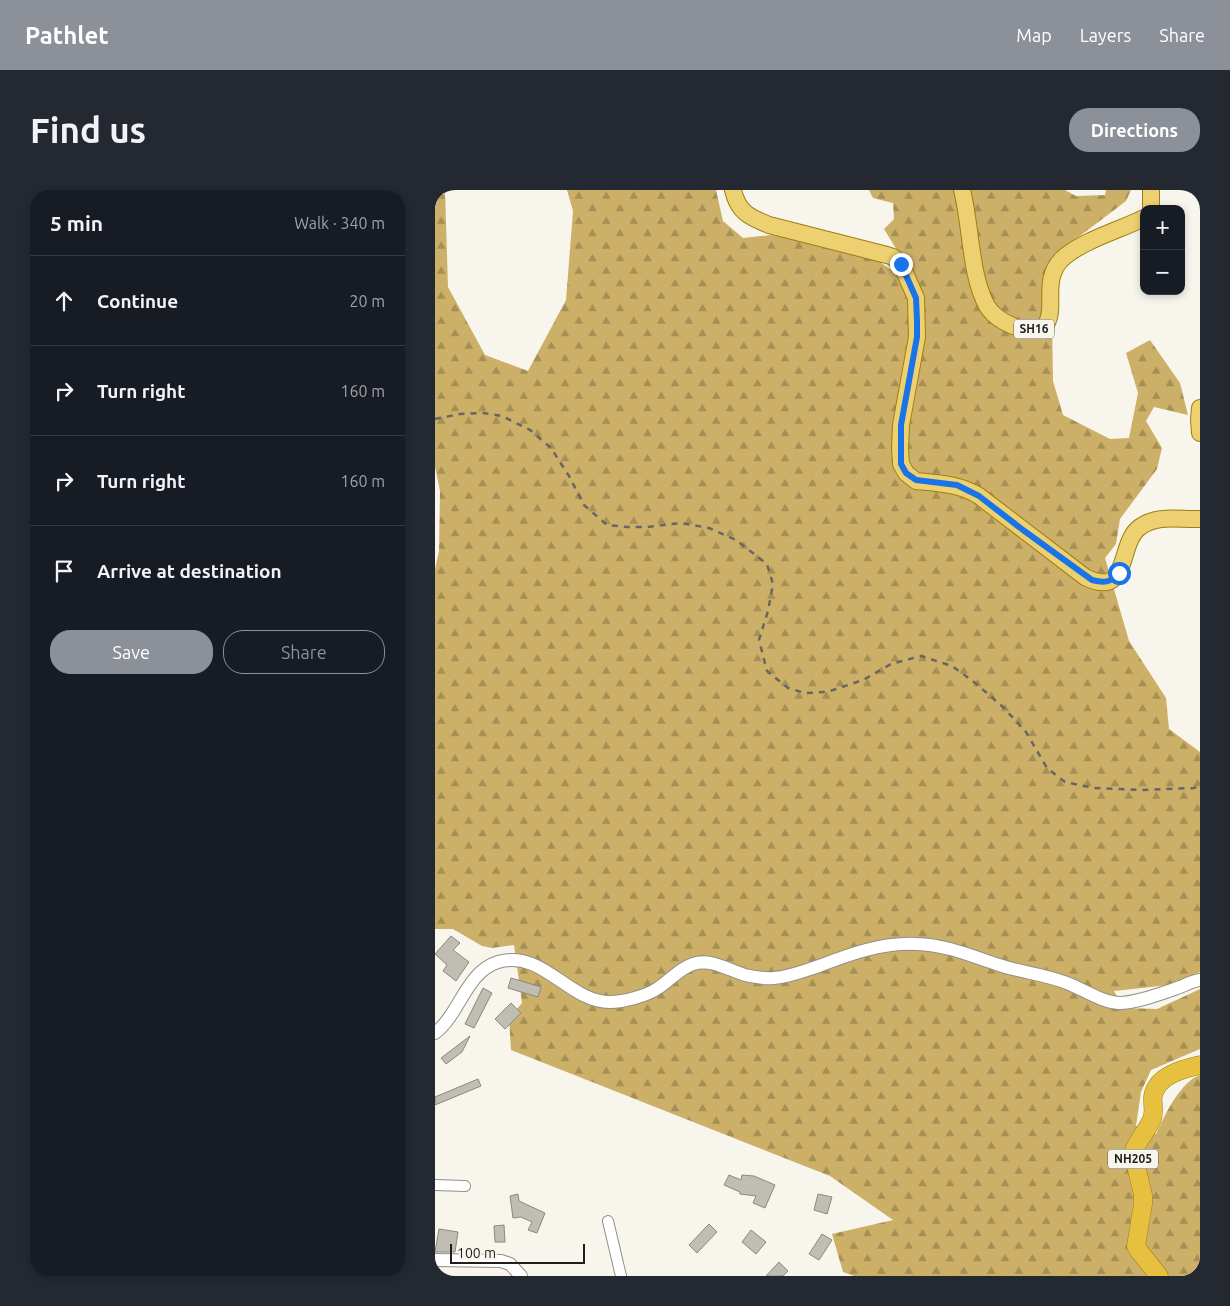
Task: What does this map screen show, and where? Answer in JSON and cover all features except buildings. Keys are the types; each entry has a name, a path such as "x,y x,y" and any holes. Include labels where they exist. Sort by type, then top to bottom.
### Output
{"highway":[{"name":"NH205","path":"1159,1276 1137,1246 1143,1195 1133,1153 1154,1112 1153,1096 1157,1087 1166,1078 1182,1070 1200,1065"}],"main road":[{"path":"733,190 745,214 755,219 769,225 893,256 901,264 916,298 917,337 901,425 901,464 911,478 957,485 969,490 1085,577 1098,582 1109,581 1119,573 1131,540 1139,527 1163,518 1200,519"},
{"name":"SH16","path":"962,190 975,268 987,306 995,315 1019,328 1033,330 1042,328 1046,324 1049,316 1052,277 1061,261 1080,247 1140,220"},
{"path":"1151,190 1151,205"},
{"path":"1200,408 1200,433"}],"street":[{"path":"435,1033 449,1018 474,979 485,968 499,962 512,960 537,965 585,996 597,1001 611,1002 626,1000 656,990 691,964 704,962 746,975 774,978 789,976 851,954 883,947 918,944 951,948 1000,966 1049,976 1103,999 1118,1003 1134,1001 1200,980"},
{"path":"435,1185 465,1186"},
{"path":"608,1221 621,1276"},
{"path":"435,1260 501,1261 510,1264 521,1276"}],"green space":[{"path":"435,190 445,190 448,287 485,355 528,371 566,300 573,211 567,190 716,190 723,221 743,238 771,235 839,247 876,259 890,269 906,265 884,229 894,219 893,203 873,198 869,190 1065,190 1076,196 1105,195 1106,190 1131,190 1126,201 1051,258 1053,381 1063,415 1110,439 1129,438 1138,393 1126,353 1150,340 1180,383 1188,415 1154,407 1146,421 1162,448 1157,469 1120,519 1116,544 1105,558 1129,641 1166,698 1169,729 1200,752 1200,972 1169,985 1114,991 1124,1008 1157,1009 1200,989 1200,1049 1151,1070 1141,1092 1136,1126 1156,1134 1180,1092 1186,1084 1200,1075 1200,1276 854,1276 843,1272 832,1234 893,1220 830,1176 511,1050 509,1018 522,1003 514,945 492,948 482,946 453,929 435,929 435,569 439,551 440,491 435,467"}],"railway":[{"path":"435,419 460,414 483,413 502,416 530,430 551,448 569,476 584,505 607,525 647,527 681,523 709,528 736,540 767,564 773,584 768,611 759,640 767,671 788,688 805,693 827,692 863,680 891,664 921,656 952,666 1003,707 1026,732 1047,768 1065,782 1094,788 1142,790 1194,788 1200,785"}],"route":[{"path":"901,264 916,298 917,321 917,337 901,425 901,464 906,473 916,480 957,485 969,490 1085,577 1104,583 1115,578 1119,573"}]}
